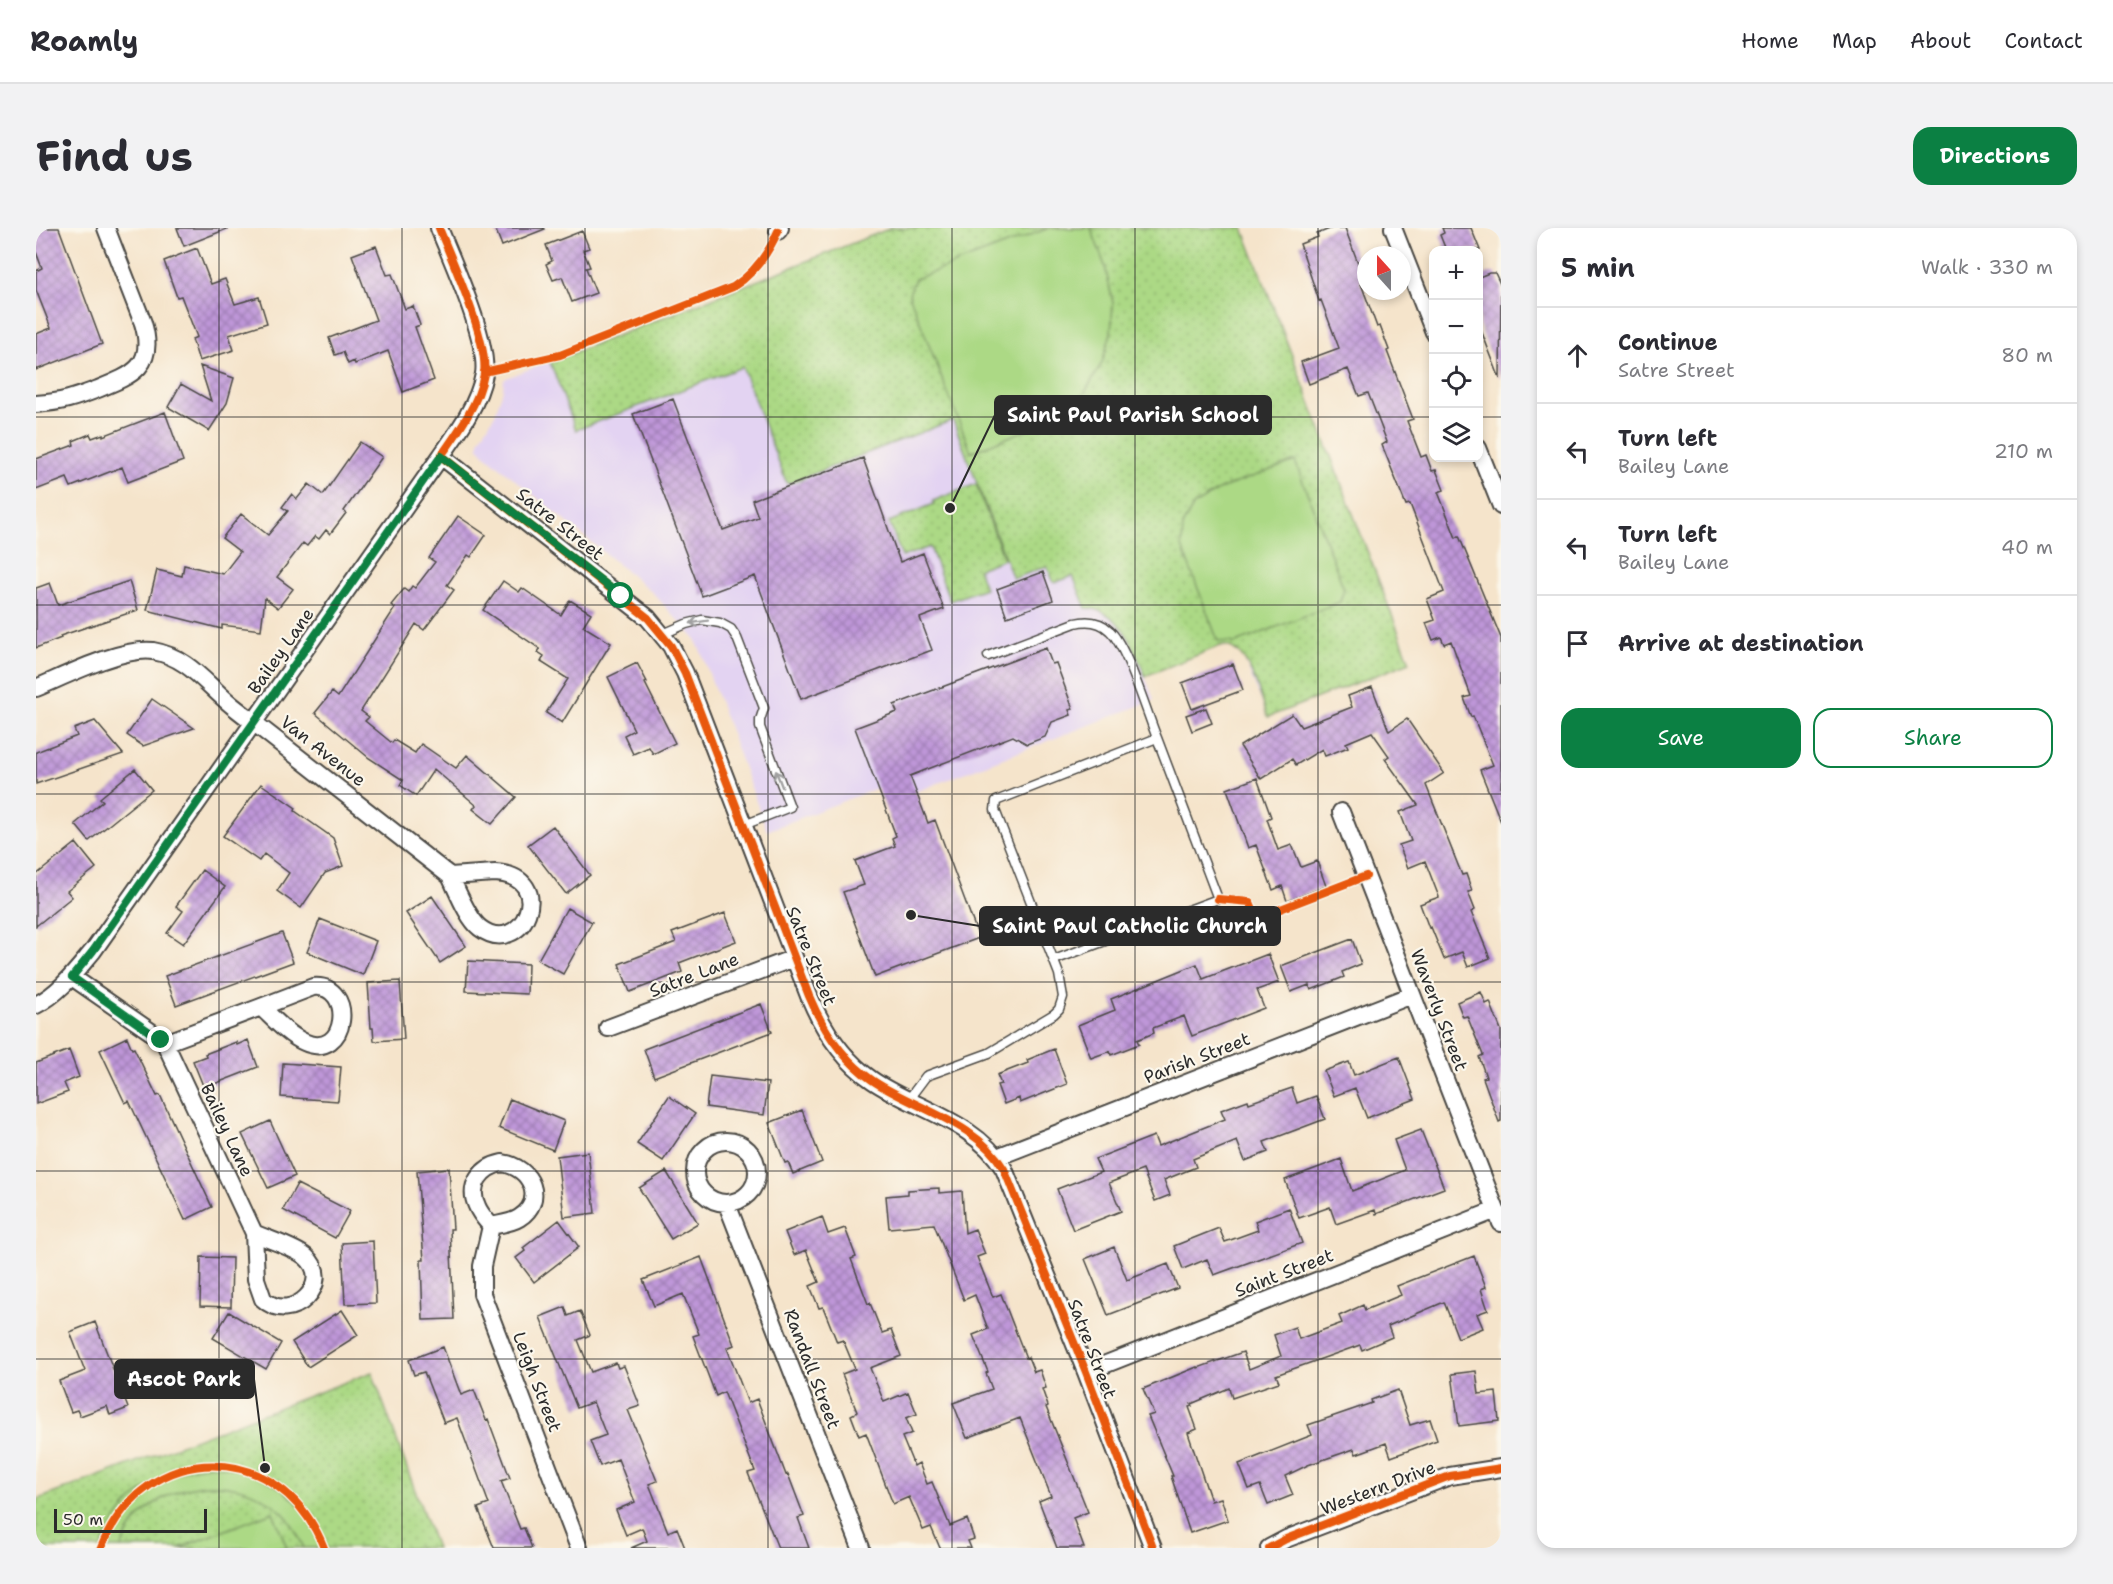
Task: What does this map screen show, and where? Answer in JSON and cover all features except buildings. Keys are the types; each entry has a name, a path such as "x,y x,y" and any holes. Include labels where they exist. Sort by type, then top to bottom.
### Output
{"street":[{"path":"36,404 63,402 129,376 139,367 146,354 145,330 106,228"},
{"name":"Bailey Lane","path":"36,1005 50,999 93,951 441,456 472,407 484,372 478,332 439,228"},
{"path":"1393,228 1429,319"},
{"name":"Satre Street","path":"441,456 637,609 663,634 671,646 685,673 813,1008 838,1047 860,1071 873,1081 948,1119 997,1157 1009,1180 1086,1372 1153,1548"},
{"path":"1483,459 1501,506"},
{"name":"Van Avenue","path":"36,688 115,657 138,651 164,653 186,664 227,701 450,876"},
{"name":"Waverly Street","path":"1341,812 1499,1217"},
{"path":"495,873 514,877 522,883 530,901 525,920 509,933 488,933 479,928 472,920 450,876 495,873"},
{"name":"Satre Lane","path":"608,1028 794,958"},
{"name":"Bailey Lane","path":"72,977 165,1043 254,1233"},
{"path":"165,1043 261,1007 318,987 331,993 338,1000 342,1009 342,1019 340,1028 334,1037 326,1043 316,1045 298,1039 261,1007"},
{"name":"Parish Street","path":"997,1157 1412,995"},
{"name":"Randall Street","path":"726,1204 861,1548"},
{"name":"Saint Street","path":"1086,1372 1499,1217"},
{"name":"Leigh Street","path":"492,1226 482,1266 482,1294 579,1548"},
{"path":"254,1233 301,1254 310,1261 315,1280 313,1290 307,1298 288,1307 277,1307 263,1299 256,1279 254,1233"},
{"name":"Western Drive","path":"1269,1548 1286,1539 1450,1476 1483,1469 1501,1468"}],"lane":[{"path":"663,634 693,622 711,620 726,625 737,638 764,708 760,727 790,807 744,825"},
{"path":"988,656 1075,623 1089,621 1103,625 1116,636 1218,899 1054,960"},
{"path":"908,1100 926,1076 988,1053 1054,1014 1059,1010 1063,998 1061,979 995,810 996,801 1157,738"}],"shaded area":[{"path":"891,228 1243,228 1410,662 1268,717 1242,655 1233,648 1220,646 1145,676 1154,700 884,804 877,788 767,831 695,639 653,593 483,453 479,448 479,441 495,414 504,379"}],"green space":[{"path":"891,228 1243,228 1410,662 1268,717 1252,672 1238,653 1230,647 1220,646 1145,676 1125,632 1109,616 1098,610 1086,608 1073,576 1054,583 1047,566 1013,579 953,420 787,484 742,367 576,430 550,362"},
{"path":"1049,228 1091,228 1105,266 1113,303 1111,333 1102,363 1084,394 1061,416 971,452 909,294 915,279"},
{"path":"1295,461 1344,589 1340,602 1236,643 1218,641 1182,547 1183,524 1194,505 1220,489"},
{"path":"976,484 1004,559 978,569 985,588 950,601 930,547 902,557 889,522"},
{"path":"372,1372 436,1548 36,1548 36,1500"},
{"path":"212,1465 250,1473 282,1489 306,1514 324,1548 304,1548 287,1517 263,1498 240,1488 216,1485 192,1487 170,1495 149,1507 133,1525 121,1548 101,1548 119,1515 144,1490 175,1473"},
{"path":"273,1512 287,1548 179,1548"}],"cycle path":[{"path":"439,228 468,301 481,342 484,360 484,374 478,396 441,456 648,618 671,646 685,673 809,996 834,1042 852,1063 872,1080 961,1127 992,1153 1004,1169 1086,1372 1153,1548"},
{"path":"484,372 560,355 733,287 748,276 760,262 778,231"},
{"path":"1218,899 1250,902 1257,918 1366,876"},
{"path":"101,1548 121,1512 148,1486 180,1471 213,1466 246,1471 277,1486 304,1512 324,1548"},
{"path":"1269,1548 1286,1539 1450,1476 1501,1468"}],"place":[{"name":"Saint Paul Parish School","path":"950,508"},
{"name":"Saint Paul Catholic Church","path":"911,915"},
{"name":"Ascot Park","path":"265,1468"}],"route":[{"path":"161,1040 72,977 93,951 441,456 621,596"}]}
